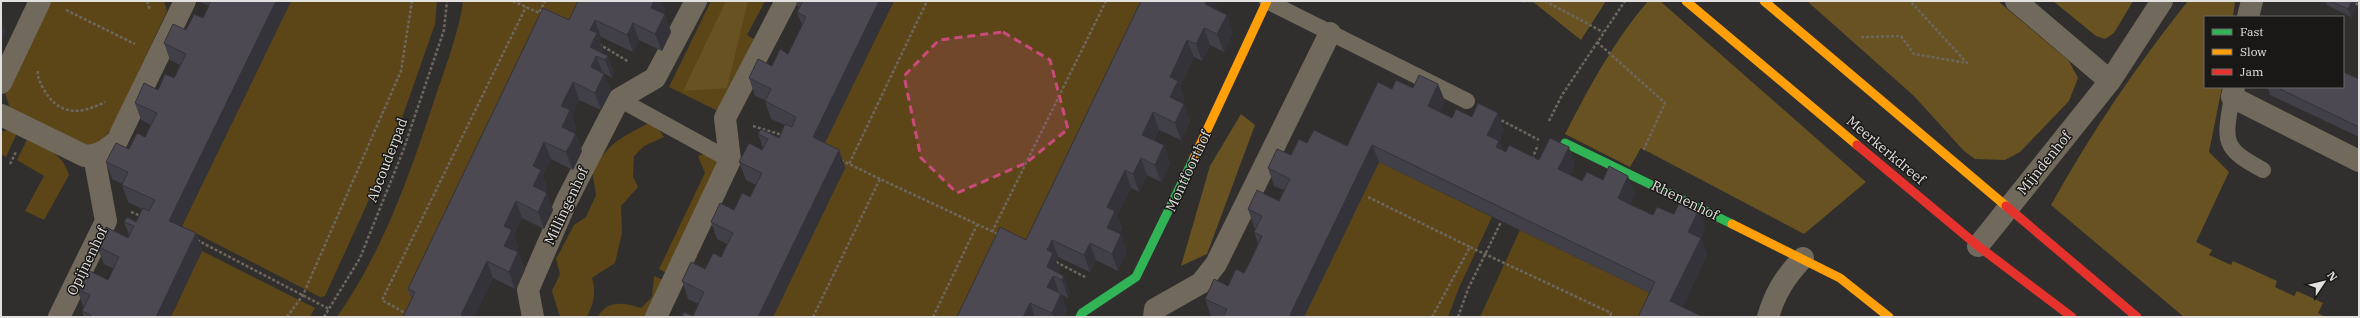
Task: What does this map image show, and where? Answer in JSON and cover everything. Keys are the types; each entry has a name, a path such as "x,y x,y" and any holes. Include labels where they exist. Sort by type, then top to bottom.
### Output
{"main road":[{"name":"Montfoorthof","path":"1080,317 1082,313 1136,277 1267,1"},
{"name":"Meerkerkdreef","path":"1686,1 1978,246 2072,317"},
{"path":"1764,1 2137,317"},
{"name":"Rhenenhof","path":"1565,143 1632,174 1803,258 1840,278 1889,317"}],"street":[{"path":"1,83 40,1"},
{"path":"1,115 85,156 94,156 105,152 116,141 185,1"},
{"path":"619,99 655,78 696,1"},
{"path":"656,317 730,160 725,118 786,1"},
{"path":"2016,1 2110,81"},
{"name":"Mijndenhof","path":"1978,246 2110,81 2162,1"},
{"path":"2248,16 2252,1"},
{"path":"1154,317 1155,309 1201,283 1216,264 1330,33"},
{"path":"2233,92 2359,161"},
{"name":"Millingenhof","path":"533,317 528,290 566,202 619,99"},
{"name":"Opijnenhof","path":"60,317 106,221 94,156"},
{"path":"1768,317 1774,296 1784,278 1803,258"}],"lane":[{"path":"1267,1 1467,101"},
{"path":"2233,92 2226,126 2228,143 2238,156 2263,170"},
{"path":"619,99 730,160"}],"path":[{"path":"287,317 303,295 401,71 412,1"},
{"name":"Abcouderpad","path":"324,317 360,258 403,151 444,30 447,1"},
{"path":"513,1 546,16"},
{"path":"539,13 545,1"},
{"path":"849,164 927,1"},
{"path":"992,232 1106,1"},
{"path":"1523,1 1534,1"},
{"path":"1545,1 1604,32"},
{"path":"1861,37 1901,36 1914,54 1967,63 1910,1"},
{"path":"2351,1 2359,5"},
{"path":"1548,124 1562,95 1623,2"},
{"path":"412,317 382,300 526,7"},
{"path":"61,8 158,55"},
{"path":"1597,42 1665,103 1632,174"},
{"path":"599,43 655,78"},
{"path":"15,53 38,63 38,76 49,98 68,111 89,110 112,98 132,109"},
{"path":"1467,101 1540,140"},
{"path":"725,118 785,136"},
{"path":"1531,162 1542,136"},
{"path":"835,158 1006,238"},
{"path":"813,317 880,179"},
{"path":"1368,197 1611,314 1610,317"},
{"path":"1458,317 1485,254 1501,222"},
{"path":"933,317 977,225"},
{"path":"192,238 330,309"},
{"path":"1432,317 1470,247"}],"highlighted area":[{"path":"1003,32 1050,60 1068,129 1026,163 957,193 921,158 904,76 939,40"}],"shaded area":[{"path":"49,1 164,1 167,11 114,124 101,140 88,147 83,148 11,111 4,90"},
{"path":"291,1 437,1 435,24 388,158 325,296 320,297 182,226"},
{"path":"463,1 593,1 418,317 337,317 369,264 383,236 407,180 456,35"},
{"path":"711,1 765,1 747,35 757,41 720,112 669,87"},
{"path":"726,1 748,1 727,88 683,91"},
{"path":"894,1 1156,1 1034,252 971,317 773,317 845,168 819,155"},
{"path":"1532,1 1606,1 1581,40"},
{"path":"1648,1 1660,1 1866,182 1804,234 1641,148 1630,167 1565,134 1583,99 1613,48"},
{"path":"1807,1 1998,1 2069,61 2078,78 2069,101 2020,152 2005,160 1975,159 1964,151 1914,96"},
{"path":"2053,1 2133,1 2114,33 2105,39 2096,36"},
{"path":"2188,1 2235,1 2233,16 2204,16 2204,88 2222,88 2209,152 2229,172 2196,242 2212,250 2209,255 2231,265 2233,261 2277,281 2275,287 2294,296 2297,291 2323,303 2318,313 2325,317 2184,317 2051,205 2066,178 2115,100"},
{"path":"1241,114 1255,125 1207,254 1181,266 1210,166"},
{"path":"653,121 664,137 644,146 634,156 633,177 638,187 621,206 622,233 615,263 592,278 594,298 587,317 562,317 559,314 552,291 560,274 556,259 574,225 586,217 596,195 592,170 599,160 618,140"},
{"path":"8,130 17,133 6,157 1,154 1,132"},
{"path":"28,138 53,152 63,162 69,175 44,220 25,211 44,176 17,160"},
{"path":"711,152 719,159 670,275 659,269 705,173 698,156"},
{"path":"1379,162 1492,217 1458,290 1448,317 1304,317"},
{"path":"1520,230 1662,299 1653,317 1480,317"},
{"path":"202,251 315,308 310,317 171,317"},
{"path":"654,276 667,282 650,317 598,317 606,307 611,305 623,304 641,308 652,297"}],"building":[{"path":"211,1 276,1 169,221 196,233 156,317 90,317 91,315 82,311 90,295 77,289 86,269 108,280 119,257 97,246 106,227 128,238 134,226 124,222 127,217 136,222 143,208 149,211 155,200 122,185 128,172 106,162 116,143 129,149 137,133 145,137 157,113 135,103 144,83 158,90 165,74 174,78 186,54 164,43 173,24 186,30 194,14 203,18"},
{"path":"578,1 654,1 651,8 665,14 655,34 633,23 627,35 595,20 590,30 597,33 590,47 608,56 605,60 596,56 591,67 604,74 595,93 573,82 561,106 570,110 562,127 576,134 566,152 544,142 533,166 541,170 533,186 547,193 538,212 516,201 504,226 512,230 504,246 518,252 509,272 487,261 461,315 465,317 403,317 415,292 408,289 543,8 569,20"},
{"path":"803,1 879,1 813,137 839,150 758,317 682,317 684,312 693,316 704,292 682,281 691,262 705,269 713,253 721,257 733,233 711,222 720,203 734,210 742,193 750,197 762,173 739,162 749,143 762,150 768,139 758,134 761,129 779,138 785,124 792,127 796,117 765,101 771,89 749,78 758,59 772,66 780,49 788,54 806,17 797,12"},
{"path":"1141,1 1206,1 1205,4 1227,15 1217,34 1204,28 1196,44 1187,40 1170,77 1178,81 1170,97 1184,104 1175,123 1153,112 1142,135 1164,145 1155,165 1141,158 1133,174 1125,170 1107,207 1115,211 1107,228 1121,234 1112,254 1090,243 1084,255 1052,240 1047,250 1053,253 1047,267 1064,276 1062,280 1053,276 1047,287 1061,294 1052,313 1030,303 1023,317 957,317 1000,227 1026,240"},
{"path":"2330,1 2352,1 2348,9"},
{"path":"2344,72 2359,79 2359,127 2278,88 2344,88"},
{"path":"1419,75 1438,84 1428,106 1452,118 1456,109 1472,117 1478,103 1498,113 1487,135 1499,141 1496,147 1506,152 1509,145 1539,160 1550,138 1569,147 1558,169 1582,181 1587,172 1603,180 1609,166 1628,176 1618,198 1629,204 1653,215 1657,207 1674,214 1680,201 1699,210 1688,232 1701,238 1670,301 1703,317 1638,317 1655,282 1372,145 1289,317 1223,317 1227,309 1205,299 1214,279 1228,286 1236,269 1244,273 1250,262 1262,236 1254,232 1262,216 1248,209 1257,190 1279,201 1290,179 1268,168 1277,149 1291,155 1299,139 1307,143 1314,130 1347,146 1378,82 1392,89 1396,80 1413,88"}],"traffic: fast":[{"path":"1565,143 1732,224"},
{"path":"1080,317 1082,313 1136,277 1194,158"}],"traffic: slow":[{"path":"1194,158 1267,1"},
{"path":"1686,1 1857,145"},
{"path":"1764,1 2006,206"},
{"path":"1732,224 1840,278 1889,317"}],"traffic: jam":[{"path":"1857,145 1978,246 2072,317"},
{"path":"2006,206 2137,317"}]}
